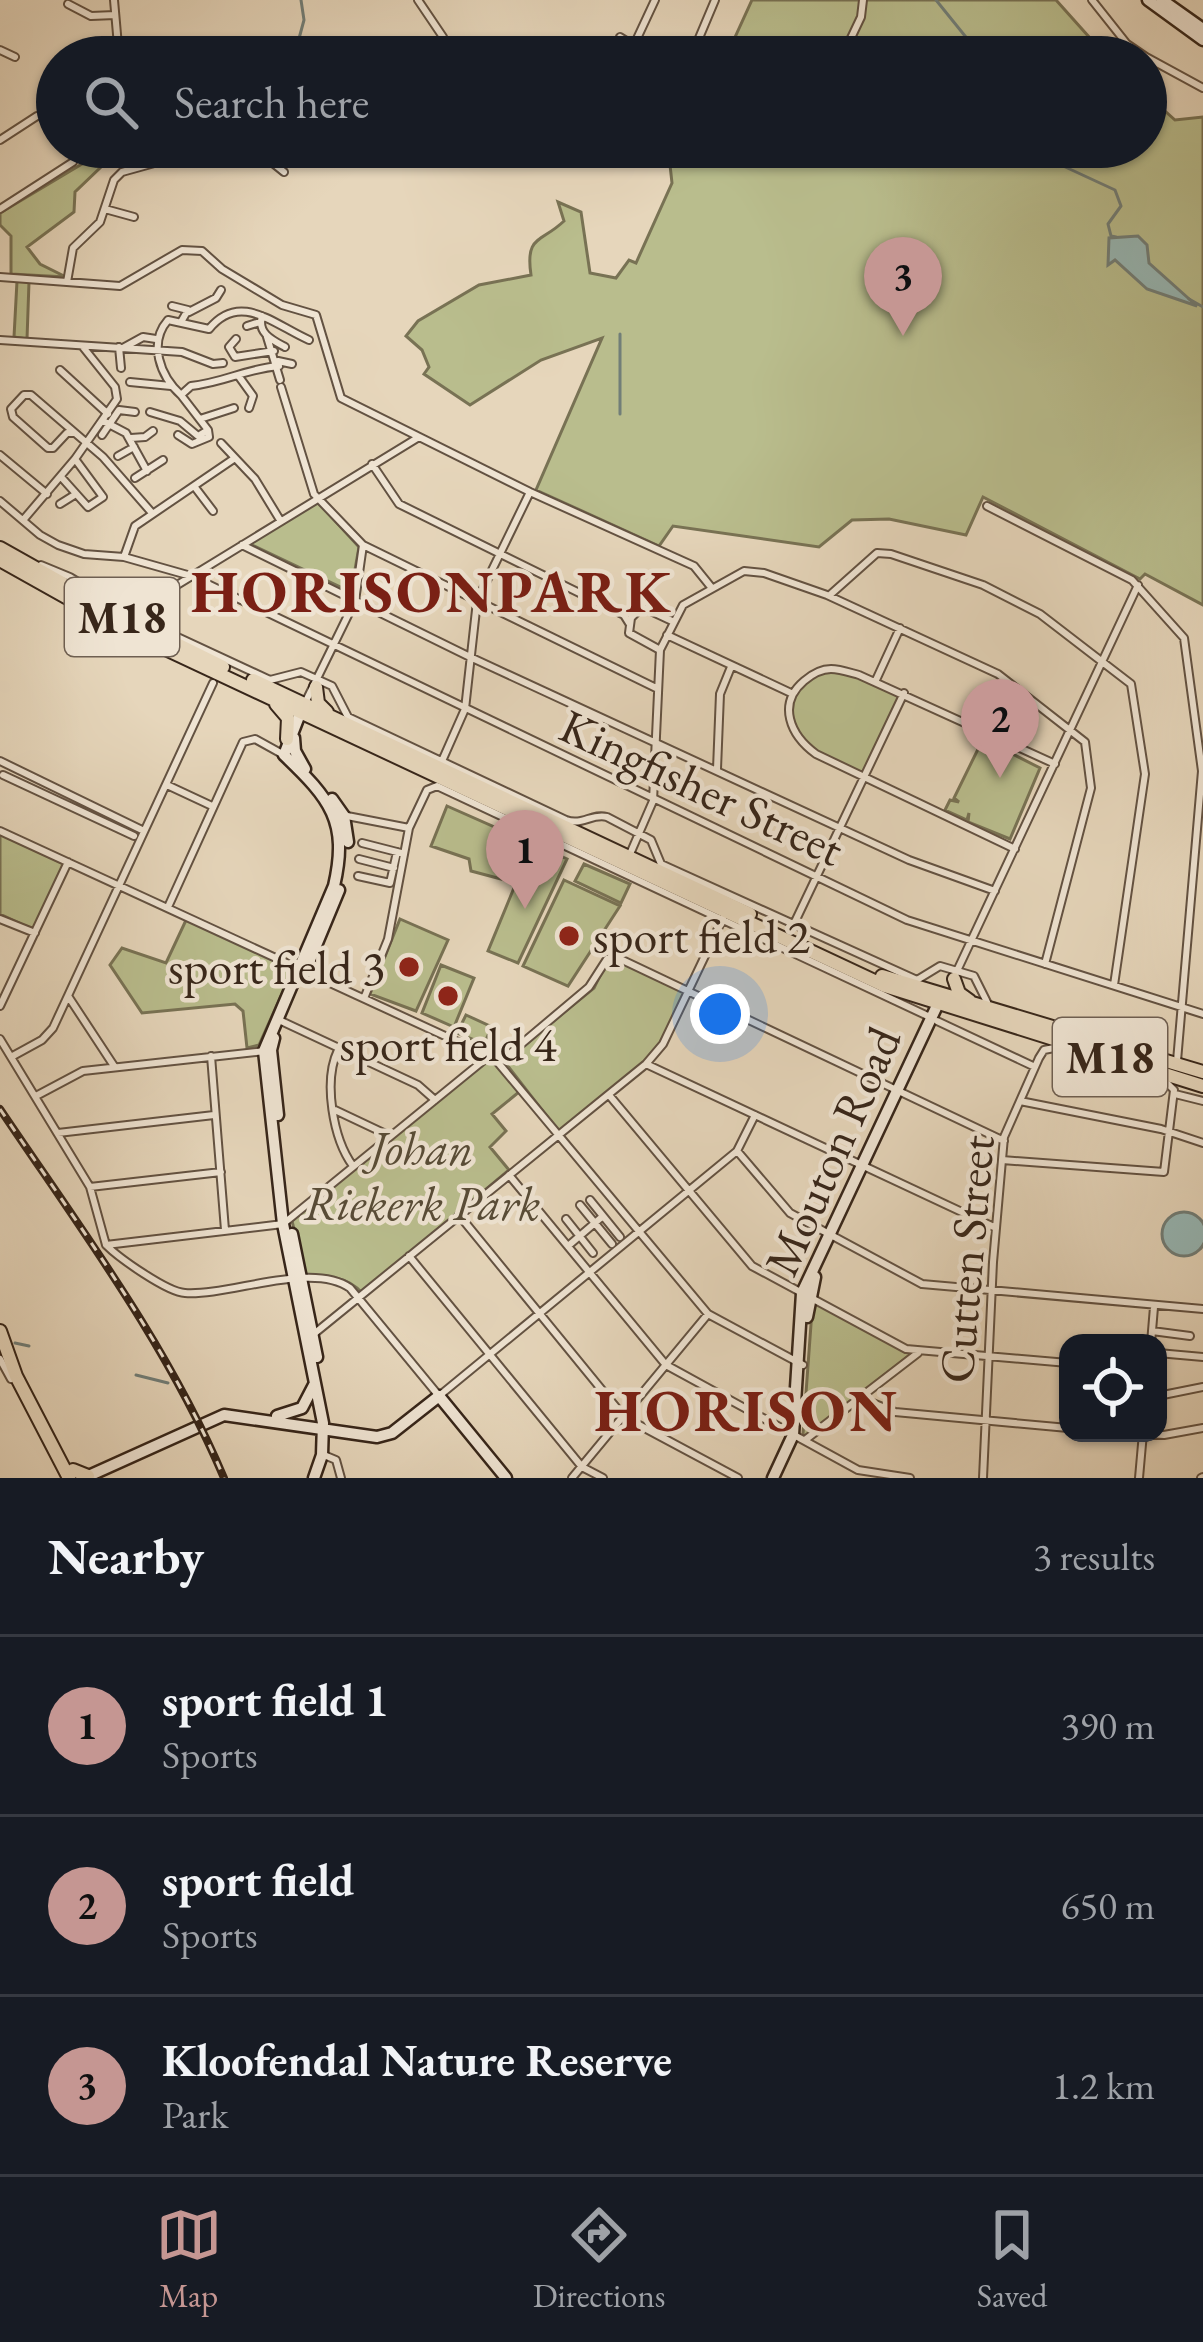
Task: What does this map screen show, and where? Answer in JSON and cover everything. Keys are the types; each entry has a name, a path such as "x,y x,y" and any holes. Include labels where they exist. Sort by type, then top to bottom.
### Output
{"main road":[{"name":"M18","path":"0,548 128,620 725,911 888,978 940,1007 1203,1086"},
{"name":"M18","path":"0,560 138,636 305,708"},
{"path":"76,631 95,626 138,636"},
{"path":"318,679 318,703 338,724"},
{"path":"234,681 285,711 290,723 286,746"},
{"path":"286,746 312,722 338,724"},
{"name":"M18","path":"338,724 572,825 627,860"},
{"path":"956,975 962,996 988,1009"},
{"name":"M18","path":"940,1007 988,1009 1203,1071"},
{"path":"0,1331 6,1358 21,1366 76,1476"}],"street":[{"path":"114,0 117,36"},
{"path":"418,0 437,36"},
{"path":"639,36 655,0"},
{"path":"700,36 715,0"},
{"path":"852,36 863,0"},
{"path":"1092,0 1121,36"},
{"path":"1148,0 1203,40"},
{"path":"1162,0 1203,29"},
{"path":"68,4 91,16 115,15"},
{"path":"0,50 15,57"},
{"path":"1167,68 1203,88"},
{"path":"0,140 36,118"},
{"path":"0,208 65,168"},
{"path":"68,282 73,248 95,229 118,175 140,168"},
{"path":"279,168 284,172"},
{"path":"105,209 134,217"},
{"path":"0,278 125,285 190,248 202,250 222,269 282,305 316,315 339,396 530,492 694,566 711,587"},
{"path":"181,322 189,312 216,298 220,290"},
{"path":"172,306 189,312"},
{"path":"178,435 196,443 208,438 208,430 171,386 157,351 156,339 168,320 206,329 236,309 309,340"},
{"path":"247,326 261,319"},
{"path":"261,319 316,498 363,545 656,688"},
{"path":"121,347 143,337 156,339"},
{"path":"267,337 285,347"},
{"path":"236,339 229,347 235,357 274,350"},
{"path":"0,340 187,353 213,364 223,363"},
{"path":"83,347 117,393 102,435"},
{"path":"121,347 121,368"},
{"path":"181,395 192,385 217,385 248,369 292,364"},
{"path":"60,370 132,442 147,471"},
{"path":"240,377 253,396 249,408"},
{"path":"130,382 171,386"},
{"path":"75,433 67,434 53,448 46,447 11,415 11,408 28,395 75,433 119,474 152,513"},
{"path":"200,419 233,408"},
{"path":"26,521 107,420 119,410 135,412"},
{"path":"150,412 180,421 198,436 208,430"},
{"path":"118,456 153,431"},
{"path":"408,444 409,432"},
{"path":"133,612 419,437"},
{"path":"221,443 255,479 280,520"},
{"path":"0,454 47,494"},
{"path":"124,557 133,529 235,458"},
{"path":"61,477 89,507 103,496 75,459"},
{"path":"136,478 163,460"},
{"path":"372,464 399,504 629,617"},
{"path":"194,486 213,511"},
{"path":"442,761 464,710 477,601 530,492"},
{"path":"60,504 76,494"},
{"name":"Kingfisher Street","path":"0,498 45,538 78,553 124,557 190,576 907,920 1203,1014"},
{"path":"987,506 1122,573 1184,638 1202,771 1177,1061"},
{"path":"242,544 470,657 927,868 995,890"},
{"path":"286,746 355,602 363,545"},
{"path":"827,595 840,590 877,554 891,554 997,592 1054,622 1132,687 1145,774 1114,985"},
{"path":"20,560 70,577 142,620 272,681 297,672 318,679 336,690 348,717 572,825 603,815 652,841 662,864 910,978 921,979 938,966 956,975 976,977 986,1002 1203,1071"},
{"path":"627,860 652,801 660,650 683,605 738,573 755,571 842,601 1006,678 1088,748 1091,788 1045,964"},
{"name":"Mouton Road","path":"799,1438 806,1295 1138,585"},
{"path":"840,590 842,601"},
{"path":"629,617 645,608 673,621"},
{"path":"629,617 631,635 660,650"},
{"path":"876,680 899,628"},
{"path":"667,635 791,693"},
{"path":"716,769 720,698 732,666"},
{"path":"1015,849 816,754 799,741 790,723 791,693 810,676 826,670 876,680 1054,764"},
{"path":"11,1057 50,1033 213,683"},
{"path":"793,926 904,693"},
{"path":"168,907 243,742 252,738 286,746 295,751 297,771"},
{"path":"286,746 297,771 345,822 409,827"},
{"path":"1,768 12,767 134,836"},
{"path":"1,768 144,831"},
{"path":"166,785 213,806"},
{"path":"358,875 388,884 427,790 437,786 940,1007 1034,1067"},
{"path":"314,1478 325,1433 286,1222 267,1050 327,901 340,862 345,822"},
{"path":"0,831 500,1062 708,1314 800,1364"},
{"path":"362,843 401,853"},
{"path":"364,996 386,946 401,853"},
{"path":"359,860 394,868"},
{"path":"0,1006 68,862"},
{"path":"1193,886 1203,886"},
{"path":"310,1339 646,1064 663,1044 725,911"},
{"path":"0,919 35,933"},
{"path":"500,1062 589,987 611,957 1004,1141"},
{"path":"68,996 114,1066"},
{"path":"279,1020 418,1085 435,1100"},
{"path":"0,1039 90,1187 106,1244 181,1293 299,1280 338,1281 357,1297 506,1478"},
{"name":"Cutten Street","path":"983,1478 1004,1141 1034,1067 1042,1053 1054,1048 1174,1091"},
{"path":"338,1049 332,1066 339,1145 353,1166"},
{"path":"36,1096 77,1073 267,1050"},
{"path":"211,1056 225,1230"},
{"path":"106,1244 286,1222 489,1056"},
{"path":"646,1064 996,1228"},
{"path":"1002,1160 1155,1173 1166,1170 1174,1091 1203,1101"},
{"path":"608,1094 747,1263 901,1347 1059,1362"},
{"path":"1019,1101 1171,1132 1203,1143"},
{"path":"335,1110 390,1136"},
{"path":"58,1133 214,1115"},
{"path":"232,1414 325,1433 387,1435 737,1151 755,1115"},
{"path":"737,1151 790,1213 922,1285 1203,1309"},
{"path":"90,1187 221,1172"},
{"path":"509,1174 666,1365 865,1472 910,1478"},
{"path":"590,1200 620,1237"},
{"path":"580,1205 612,1244"},
{"path":"459,1215 624,1417 738,1478"},
{"path":"568,1246 603,1216"},
{"path":"566,1220 593,1253"},
{"path":"409,1256 582,1467 603,1478"},
{"path":"1152,1334 1154,1306"},
{"path":"572,1478 708,1314"},
{"path":"1152,1331 1190,1336"},
{"path":"310,1339 325,1433"},
{"path":"777,1478 799,1438 921,1351"},
{"path":"1167,1354 1203,1357"},
{"path":"76,1476 232,1414 291,1414 309,1400 314,1374"},
{"path":"1167,1394 1203,1388"},
{"path":"860,1398 890,1412 1059,1427"},
{"path":"1167,1432 1203,1429"},
{"path":"1139,1478 1142,1442"},
{"path":"322,1455 336,1460 341,1478"}],"green space":[{"path":"752,0 1056,0 1088,36 736,36"},
{"path":"1167,113 1175,120 1203,117 1203,605 1145,574 1140,579 983,497 966,535 889,519 852,520 819,547 673,526 659,546 536,490 602,338 541,360 470,405 424,374 429,367 422,350 406,336 418,321 479,285 531,275 533,246 564,221 558,202 581,212 590,273 616,278 629,260 636,263 672,183 670,168 1167,168"},
{"path":"75,168 100,168 75,192 74,212 27,247 40,264 66,277 11,274 11,236 0,225 0,213"},
{"path":"17,281 29,282 27,339 14,337"},
{"path":"317,501 359,547 351,592 248,543"},
{"path":"823,670 859,675 904,693 864,778 813,751 793,719 789,702 810,676"},
{"path":"983,739 1040,768 1010,839 968,822 969,813 967,820 945,810 950,800 959,802 954,798"},
{"path":"447,806 567,859 518,963 488,951 516,883 471,871 469,859 431,846"},
{"path":"0,834 64,864 34,930 0,914"},
{"path":"584,864 630,884 621,903 575,881"},
{"name":"sport field 2","path":"564,880 620,906 568,986 523,966"},
{"path":"187,918 294,967 259,1045 247,1048 243,1011 235,1004 142,1013 110,965 122,948 166,963"},
{"name":"sport field 3","path":"400,919 448,940 416,1011 370,994"},
{"path":"615,958 688,993 663,1044 646,1063 559,1132 504,1061 594,988 606,963"},
{"name":"sport field 4","path":"441,965 474,978 454,1027 422,1013"},
{"path":"466,1015 492,1027 484,1044 457,1033"},
{"name":"Johan Riekerk Park","path":"491,1055 519,1092 492,1114 506,1131 490,1147 509,1170 362,1293 343,1280 306,1277 292,1221 386,1137"},
{"path":"813,1297 915,1351 807,1436 803,1434"}],"water":[{"path":"1138,236 1147,245 1149,263 1197,306 1147,289 1115,260 1108,265 1109,238"},
{"path":"1184,1212 1200,1218 1204,1244 1200,1250 1184,1256 1168,1250 1162,1234 1168,1218"}],"waterway":[{"path":"300,36 304,20 301,0"},
{"path":"936,0 965,36"},
{"path":"1067,168 1115,190 1121,206 1108,224 1111,236 1116,237"},
{"path":"1189,299 1203,307"},
{"path":"620,334 620,414"},
{"path":"15,1343 29,1346"},
{"path":"136,1375 168,1383"}],"railway":[{"path":"0,1109 150,1334 224,1478"}],"place":[{"name":"Kloofendal Nature Reserve","path":"903,336"},
{"name":"sport field","path":"1000,778"},
{"name":"sport field 1","path":"525,909"},
{"name":"sport field 2","path":"569,936"},
{"name":"sport field 3","path":"409,967"},
{"name":"sport field 4","path":"448,996"}],"district":[{"name":"HORISONPARK","path":"432,591"},
{"name":"HORISON","path":"747,1410"}]}
